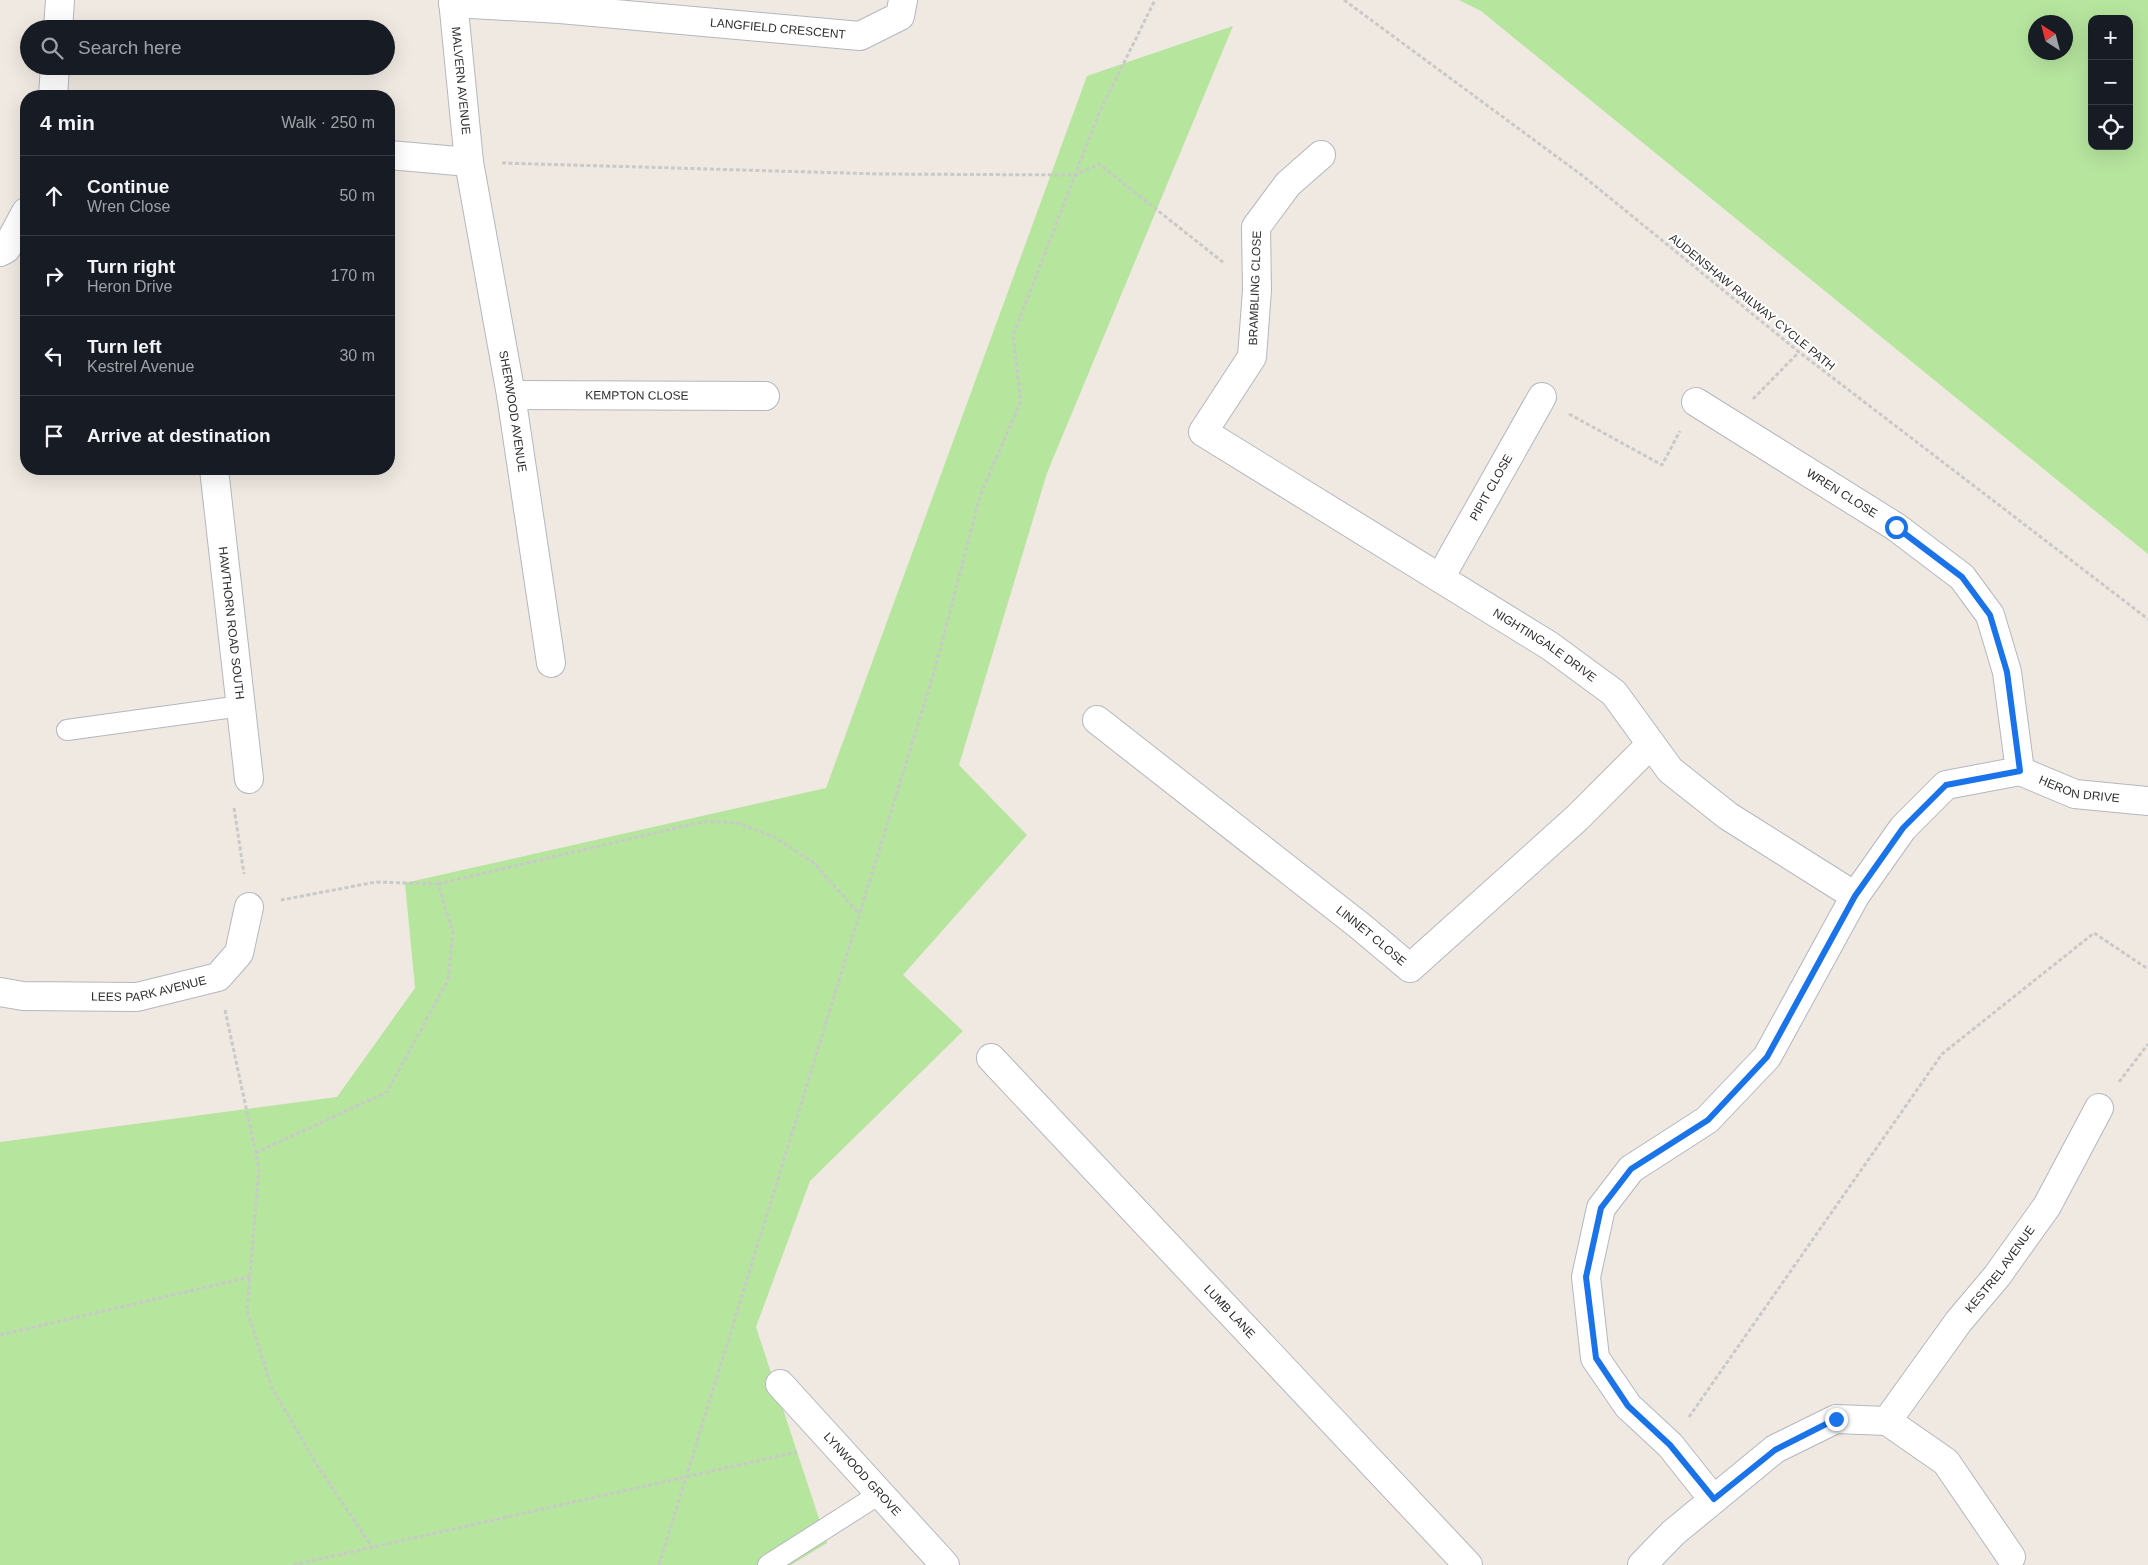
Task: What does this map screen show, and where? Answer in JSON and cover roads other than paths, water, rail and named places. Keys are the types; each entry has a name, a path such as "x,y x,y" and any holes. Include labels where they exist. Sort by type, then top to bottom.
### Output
{"street":[{"path":"59,20 60,0"},
{"name":"LANGFIELD CRESCENT","path":"453,1 560,8 674,9 860,36 900,16 903,0"},
{"name":"MALVERN AVENUE","path":"453,1 469,162"},
{"path":"53,90 54,75"},
{"name":"BRAMBLING CLOSE","path":"1203,432 1252,357 1257,290 1256,227 1288,184 1321,155"},
{"path":"395,156 469,162"},
{"name":"SHERWOOD AVENUE","path":"469,162 511,395 551,663"},
{"path":"0,252 6,248 20,226"},
{"name":"KEMPTON CLOSE","path":"511,395 765,396"},
{"name":"PIPIT CLOSE","path":"1440,578 1542,397"},
{"name":"WREN CLOSE","path":"1696,402 1896,527 1962,577 1990,615 1996,634 2007,672 2020,771"},
{"name":"NIGHTINGALE DRIVE","path":"1203,432 1550,646 1614,693 1670,770 1728,816 1855,896"},
{"name":"HAWTHORN ROAD SOUTH","path":"215,475 249,778"},
{"name":"LINNET CLOSE","path":"1097,720 1410,968 1577,818 1651,744"},
{"path":"1714,1499 1670,1445 1628,1406 1596,1358 1586,1277 1601,1208 1631,1169 1708,1120 1767,1057 1855,896 1903,828 1946,785 2020,771"},
{"name":"HERON DRIVE","path":"2020,771 2075,794 2148,800"},
{"name":"LEES PARK AVENUE","path":"0,992 23,996 137,997 218,978 239,953 249,907"},
{"name":"LUMB LANE","path":"991,1058 1468,1565"},
{"name":"KESTREL AVENUE","path":"1887,1422 1959,1321 1997,1276 2047,1206 2098,1108"},
{"name":"LYNWOOD GROVE","path":"780,1384 945,1565"},
{"path":"1642,1565 1673,1533 1775,1450 1836,1419 1887,1422 1946,1462 2011,1557"}],"lane":[{"path":"67,730 240,706"},
{"path":"768,1565 880,1493"}]}
